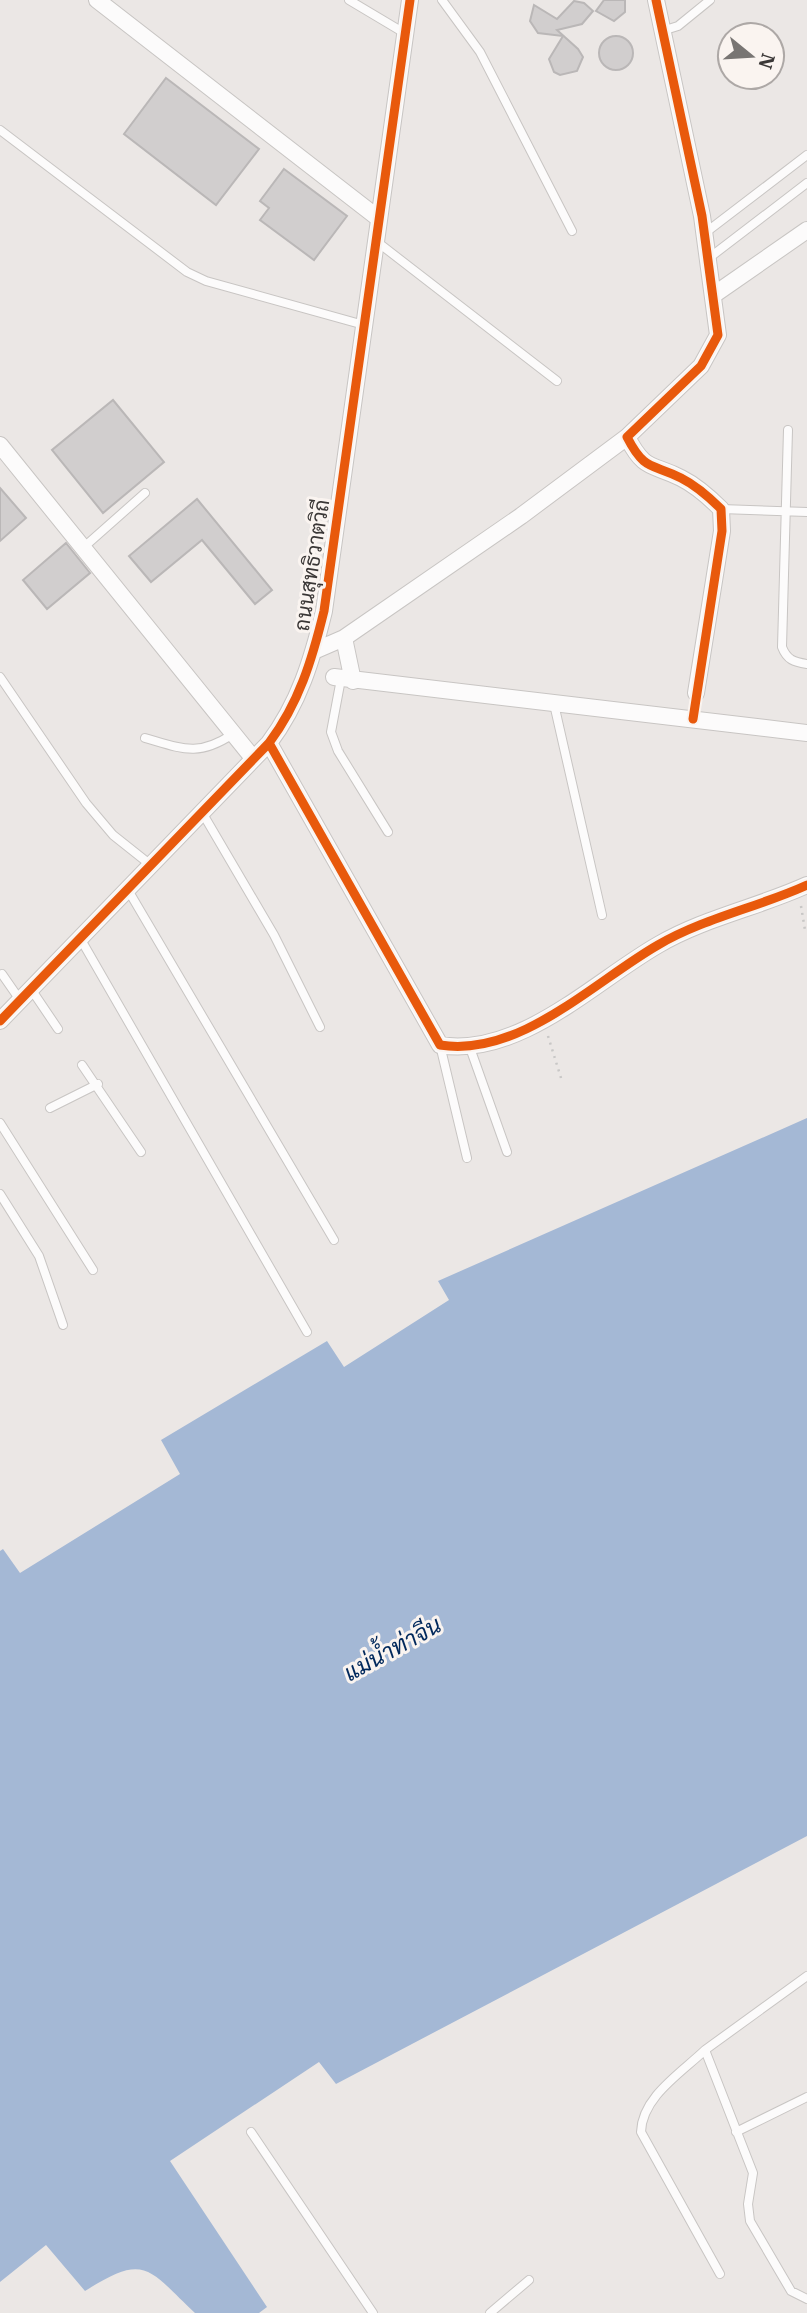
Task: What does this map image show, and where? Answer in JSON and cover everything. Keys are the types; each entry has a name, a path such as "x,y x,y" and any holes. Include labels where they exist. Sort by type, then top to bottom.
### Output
{"street":[{"path":"97,0 378,218"},
{"name":"ถนนสุทธิวาตวิถี","path":"0,1021 203,814 268,743 293,708 307,674 324,611 410,0"},
{"path":"314,652 344,638 521,516 627,437 701,366 718,335 715,294 705,233 656,0"},
{"path":"715,294 807,230"},
{"path":"627,437 635,453 649,466 679,477 705,493 721,509 722,531 693,719"},
{"path":"0,445 253,758"},
{"path":"338,678 344,638"},
{"path":"307,674 807,733"},
{"path":"268,743 440,1045 469,1045 504,1036 544,1019 659,944 803,887"}],"lane":[{"path":"349,0 405,34"},
{"path":"442,0 480,52 572,231"},
{"path":"662,31 678,26 710,0"},
{"path":"0,130 187,272 206,281 364,325"},
{"path":"705,233 807,155"},
{"path":"709,258 807,183"},
{"path":"376,241 556,381"},
{"path":"788,430 782,647 786,656 794,662 807,664"},
{"path":"83,547 145,493"},
{"path":"721,509 807,512"},
{"path":"0,677 86,803 113,835 152,866"},
{"path":"338,678 331,732 338,751 388,832"},
{"path":"554,704 601,915"},
{"path":"145,738 176,747 200,749 214,747 233,734"},
{"path":"203,814 274,935 320,1027"},
{"path":"128,890 334,1240"},
{"path":"80,938 307,1332"},
{"path":"2,974 58,1029"},
{"path":"440,1045 467,1158"},
{"path":"469,1045 507,1152"},
{"path":"82,1065 98,1084 141,1152"},
{"path":"50,1108 98,1084"},
{"path":"0,1123 93,1270"},
{"path":"0,1194 39,1256 63,1325"},
{"path":"720,2274 641,2132 641,2119 648,2104 705,2050 807,1976"},
{"path":"705,2050 753,2173 747,2204 750,2221 791,2291 807,2300"},
{"path":"736,2132 807,2097"},
{"path":"251,2132 373,2313"},
{"path":"490,2313 529,2280"}],"path":[{"path":"803,887 805,930"},
{"path":"544,1019 561,1078"}],"water":[{"name":"แม่น้ำท่าจีน","path":"807,1118 807,1836 336,2084 319,2062 170,2161 267,2307 259,2313 195,2313 156,2276 134,2269 105,2279 85,2291 46,2245 0,2282 0,1551 3,1549 20,1573 180,1474 161,1440 327,1341 344,1367 449,1300 438,1281"}],"building":[{"path":"604,0 625,0 625,12 614,21 596,11"},
{"path":"574,1 584,3 593,11 582,24 557,30 578,49 583,57 577,71 560,75 554,72 549,59 563,36 538,33 530,21 534,5 557,19"},
{"path":"616,36 628,41 633,53 628,65 616,70 604,65 599,53 604,41"},
{"path":"166,78 259,149 216,205 124,134"},
{"path":"284,169 347,216 314,260 260,220 269,208 260,201"},
{"path":"113,400 164,462 103,513 52,450"},
{"path":"0,488 26,518 0,541"},
{"path":"197,499 272,590 255,604 202,540 151,582 129,556"},
{"path":"66,543 90,573 47,609 23,580"}],"cycle path":[{"path":"0,1021 269,743 289,712 303,680 324,611 410,0"},
{"path":"656,0 702,216 718,335 701,366 627,437 644,461 681,478 721,509 722,531 693,719"},
{"path":"269,743 440,1045 469,1046 499,1040 527,1029 658,945 713,920 807,885"}]}
